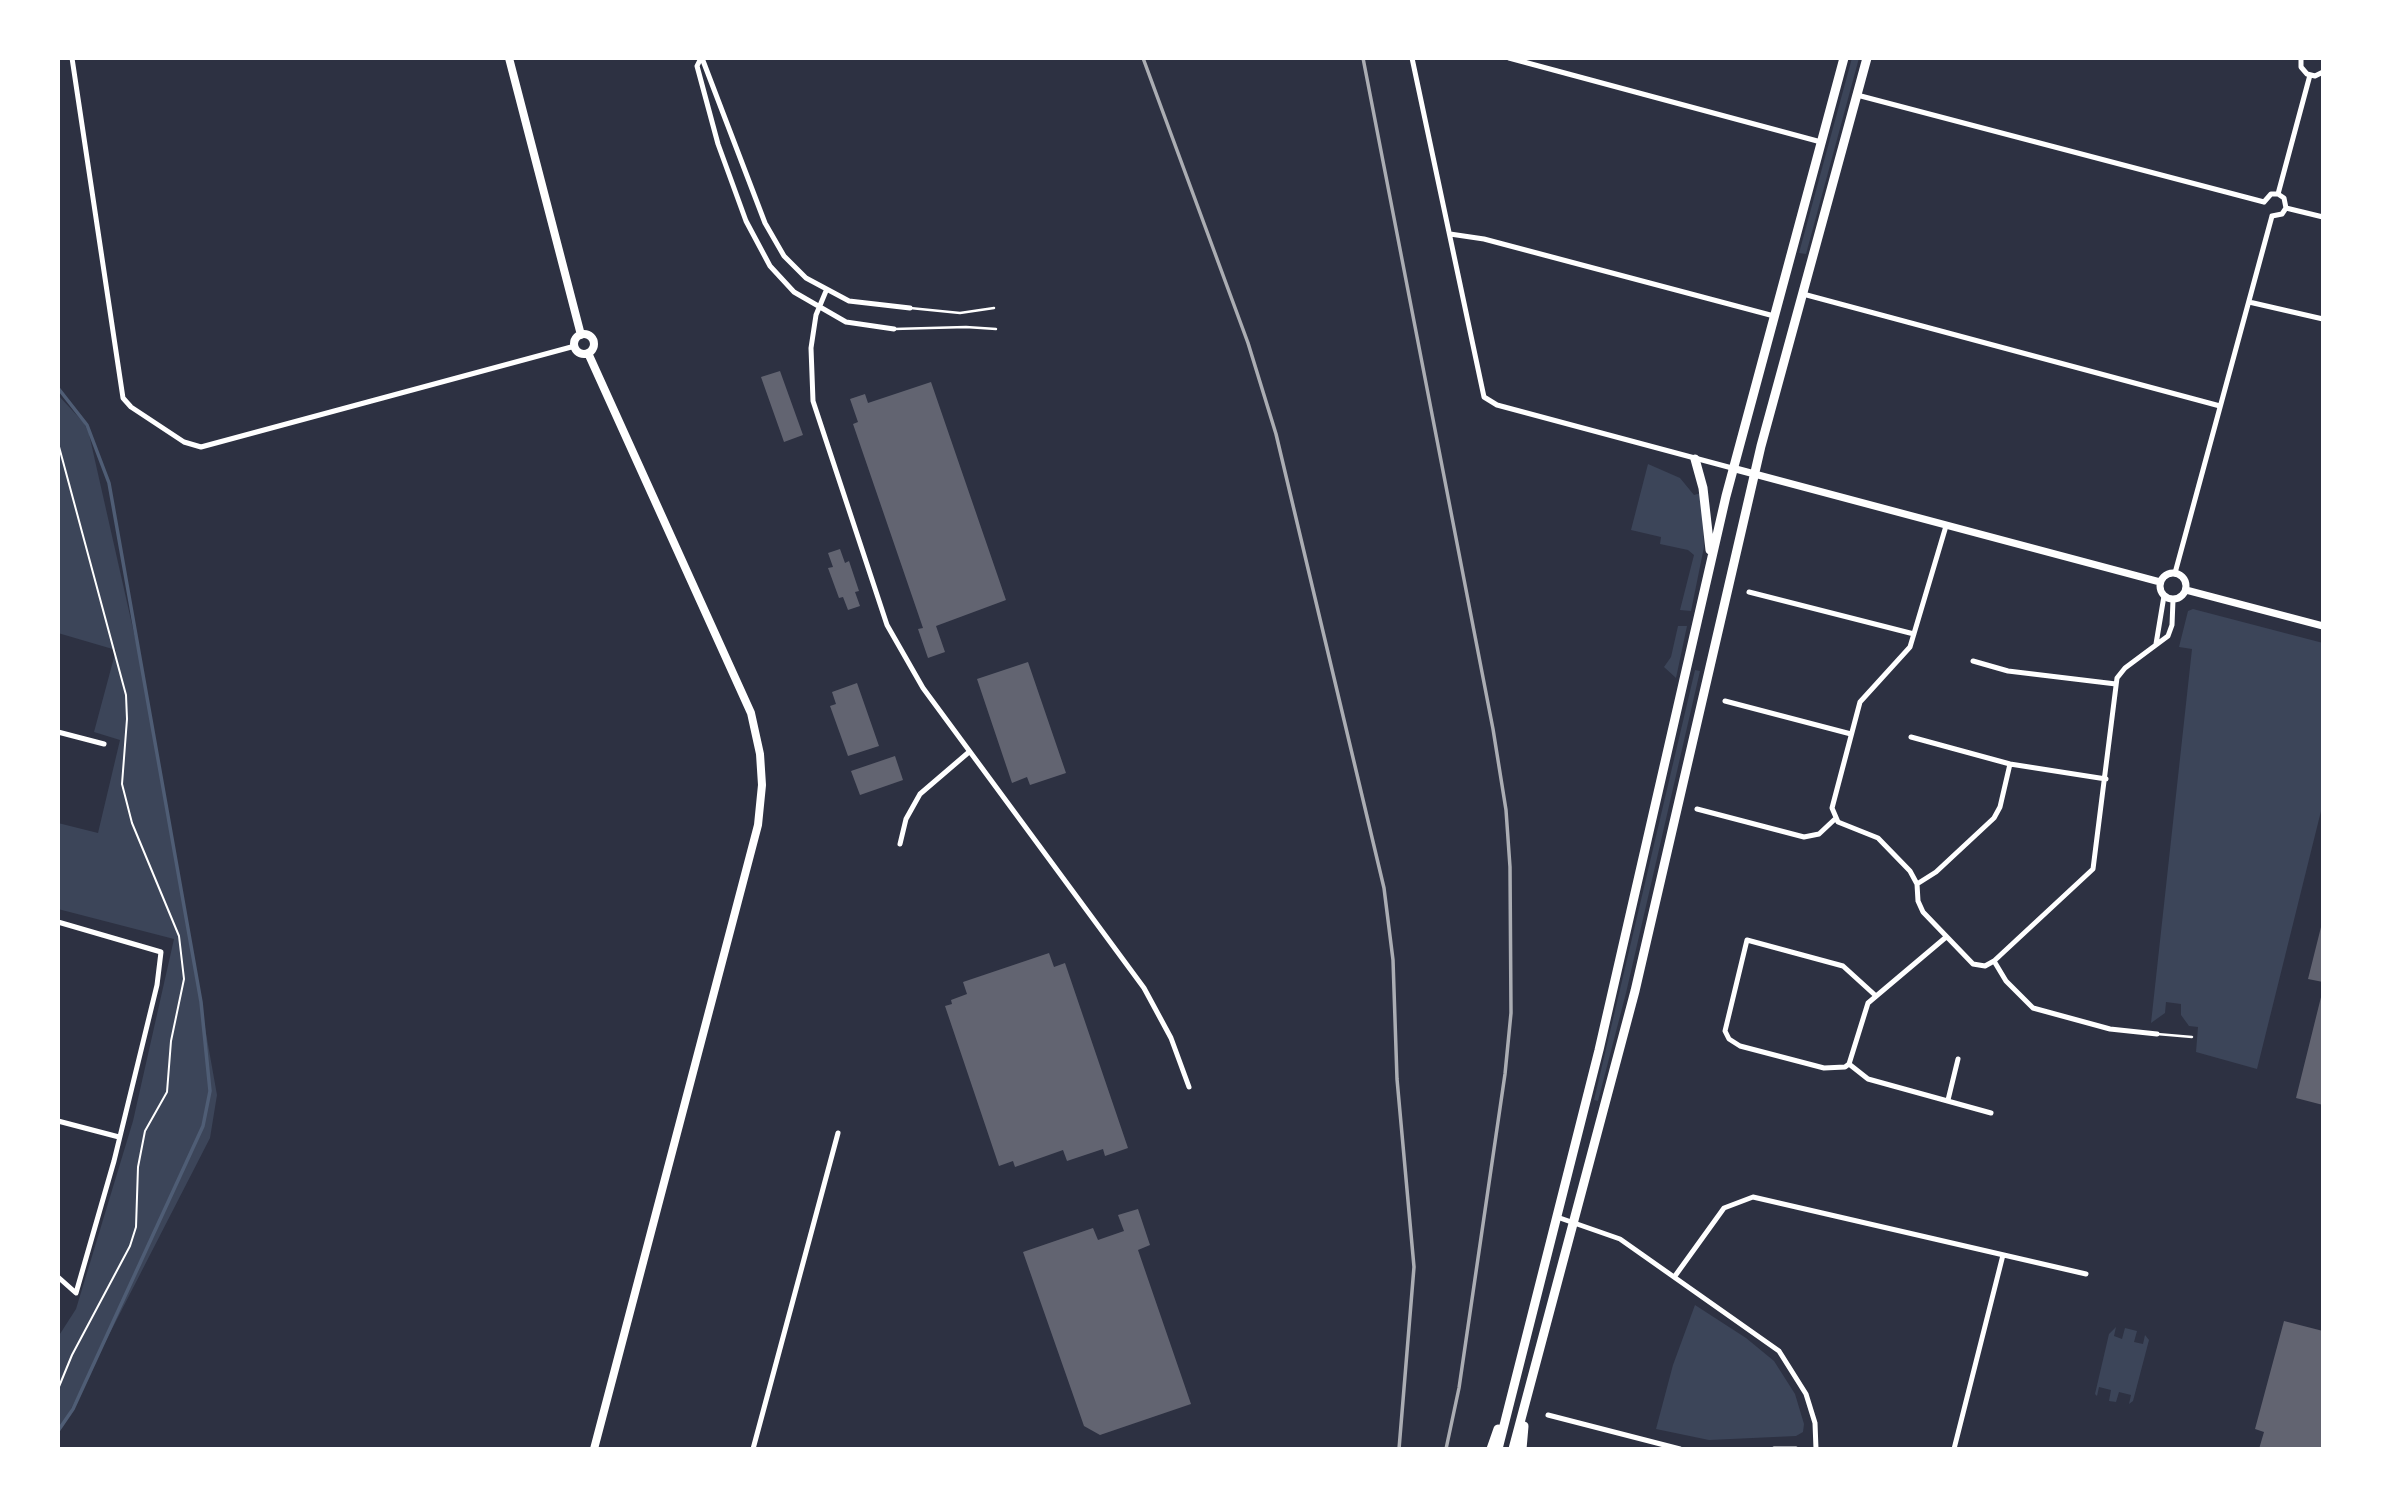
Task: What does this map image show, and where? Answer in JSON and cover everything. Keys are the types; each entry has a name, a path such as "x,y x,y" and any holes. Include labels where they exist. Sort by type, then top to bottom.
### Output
{"highway":[{"path":"1498,1449 1557,1217 1732,468 1844,58"},
{"path":"1513,1449 1645,948 1754,474 1867,58"},
{"path":"1695,458 1703,488 1711,559"},
{"path":"1522,1449 1525,1403"},
{"path":"1491,1449 1506,1412"}],"main road":[{"path":"509,58 581,335 575,346 581,353 588,353"},
{"path":"581,335 588,335 593,342 588,353 751,713 760,754 762,785 758,825 594,1449"}],"street":[{"path":"72,58 123,398 184,442 201,447 575,346"},
{"path":"701,58 774,240 806,278 826,291 849,301 910,308"},
{"path":"701,58 697,66 718,144 746,221 770,266 794,292 846,322 894,329"},
{"path":"1412,58 1484,397 1497,405 2160,582"},
{"path":"1509,58 1821,142"},
{"path":"2301,58 2301,67 2310,75"},
{"path":"2310,75 2323,72"},
{"path":"2278,194 2310,75"},
{"path":"1857,95 2282,214 2286,201 2278,194"},
{"path":"2175,573 2249,302 2267,210 2267,196 2278,194"},
{"path":"2286,208 2323,217"},
{"path":"1450,234 1484,239 1774,316"},
{"path":"826,291 818,307 811,348 813,401 869,579 887,625 906,661 969,752 1144,988 1171,1038 1189,1087"},
{"path":"1803,294 2220,406"},
{"path":"2249,302 2323,319"},
{"path":"1945,526 1914,635 1904,657 1860,702 1833,803 1835,819 1847,827 1878,838 1910,871 1917,884 1919,906 1945,938 1973,964 1984,966 1994,961 2093,869 2119,673 2170,631 2173,600"},
{"path":"2160,582 2168,574 2175,573 2185,581 2186,590 2181,597 2173,600 2164,596"},
{"path":"2156,644 2164,596 2160,582"},
{"path":"2186,590 2323,626"},
{"path":"1749,592 1914,635"},
{"path":"1973,661 2008,671 2116,684"},
{"path":"1725,701 1851,734"},
{"path":"58,732 104,744"},
{"path":"1911,737 2010,764 2106,779"},
{"path":"900,844 906,819 920,793 969,752"},
{"path":"1917,884 1936,872 1994,818 2000,807 2010,764"},
{"path":"1697,809 1804,837 1819,834 1835,819"},
{"path":"58,922 161,952 157,985 120,1137 76,1293 58,1277"},
{"path":"1849,1064 1863,1013 1876,996 1945,938"},
{"path":"1876,996 1843,965 1747,940 1725,1026 1729,1040 1740,1046 1824,1068 1849,1064 1868,1079 1991,1113"},
{"path":"1994,961 2006,981 2034,1008 2110,1029 2157,1034"},
{"path":"1948,1100 1958,1059"},
{"path":"58,1121 120,1137"},
{"path":"753,1449 838,1133"},
{"path":"1675,1276 1718,1214 1730,1204 1753,1197 2086,1274"},
{"path":"1557,1217 1620,1239 1763,1337 1785,1357 1797,1375 1815,1423 1816,1449"},
{"path":"1954,1449 2003,1255"},
{"path":"1548,1415 1680,1449"},
{"path":"1773,1449 1796,1449"}],"lane":[{"path":"910,308 960,313 994,308"},
{"path":"894,329 996,329"},
{"path":"2157,1034 2192,1037"}],"path":[{"path":"58,443 126,695 122,783 132,823 179,936 184,979 172,1041 167,1092 145,1131 138,1167 136,1227 130,1246 72,1355 58,1389"}],"shaded area":[{"path":"1852,58 1859,58 1806,254 1799,253"},
{"path":"58,395 84,423 89,434 138,651 217,1095 210,1138 58,1434 58,1337 76,1309 133,1121 174,939 58,909 58,823 98,833 120,740 94,732 116,650 58,633"},
{"path":"1648,464 1680,478 1694,495 1701,493 1704,547 1691,611 1680,610 1694,555 1688,550 1660,544 1661,537 1631,530"},
{"path":"2193,609 2323,643 2323,803 2257,1069 2196,1052 2198,1027 2189,1026 2181,1015 2181,1004 2166,1002 2165,1013 2151,1023 2192,649 2179,647 2188,611"},
{"path":"1678,626 1687,626 1676,678 1664,667 1671,657"},
{"path":"1695,670 1700,671 1626,993 1598,1101 1594,1100"},
{"path":"1695,1305 1746,1338 1774,1361 1795,1394 1804,1424 1803,1432 1796,1436 1709,1440 1656,1429 1673,1365"},
{"path":"2116,1327 2114,1336 2122,1339 2125,1328 2137,1331 2134,1342 2143,1344 2145,1335 2149,1340 2133,1401 2129,1404 2131,1395 2119,1392 2116,1402 2109,1401 2111,1390 2099,1387 2097,1396 2095,1394 2109,1334"}],"building":[{"path":"780,371 803,435 784,442 761,377"},
{"path":"931,382 1006,600 936,626 945,652 928,658 918,629 923,628 853,424 858,422 850,399 865,394 868,403"},
{"path":"840,549 845,563 849,561 859,591 855,592 860,606 848,610 843,597 839,598 828,568 833,567 828,553"},
{"path":"1028,662 1066,773 1030,785 1027,777 1012,783 977,679"},
{"path":"857,683 879,746 848,756 830,706 836,704 832,692"},
{"path":"895,756 903,780 860,795 851,771"},
{"path":"2323,923 2323,982 2308,979"},
{"path":"1049,953 1054,967 1065,963 1128,1148 1105,1156 1103,1149 1067,1161 1063,1150 1015,1167 1013,1161 999,1166 945,1006 952,1004 951,1000 967,994 963,982"},
{"path":"2323,993 2323,1105 2296,1098"},
{"path":"1138,1209 1150,1245 1138,1250 1191,1404 1100,1435 1084,1426 1023,1252 1093,1228 1098,1240 1124,1231 1118,1215"},
{"path":"2284,1321 2323,1331 2323,1449 2259,1449 2264,1432 2255,1429"}],"waterway":[{"path":"58,388 87,425 109,483 201,1002 210,1091 203,1126 73,1409 58,1431"}],"railway":[{"path":"1143,58 1248,343 1276,434 1384,888 1393,960 1397,1079 1414,1267 1399,1449"},
{"path":"1363,58 1493,729 1506,810 1510,867 1511,1013 1505,1074 1459,1388 1446,1449"}]}
